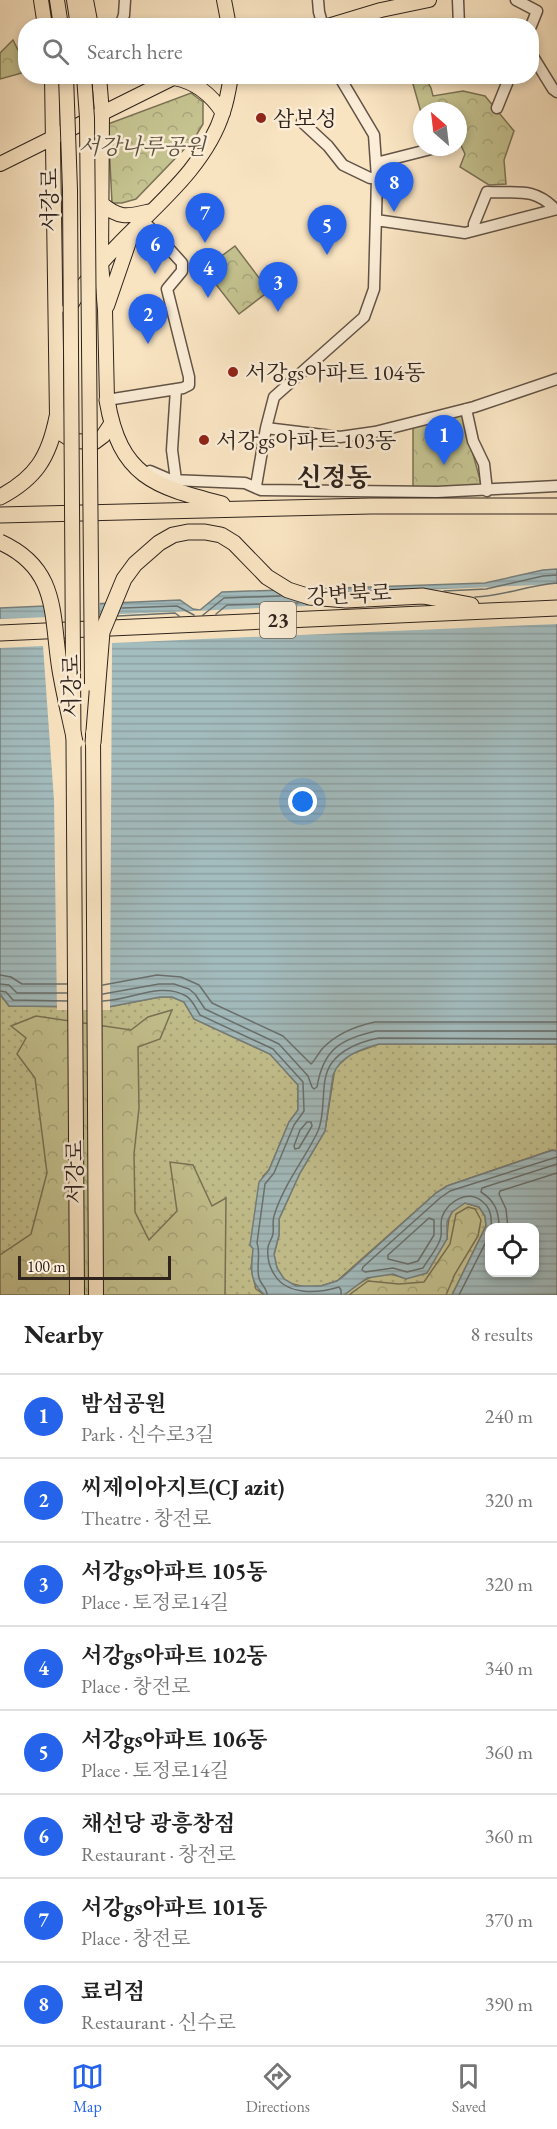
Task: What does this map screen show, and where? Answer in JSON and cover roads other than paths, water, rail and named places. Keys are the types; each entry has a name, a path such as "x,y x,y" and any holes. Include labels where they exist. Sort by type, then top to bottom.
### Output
{"highway":[{"path":"107,400 111,424 120,447 142,474 160,485 182,493 240,509"},
{"path":"0,497 26,481 42,462 54,433 57,417"},
{"path":"0,515 240,509 557,506"},
{"path":"93,743 102,632 124,579 146,552 173,535 205,532 220,536 234,543 267,577 288,590 310,597 346,600 423,596 498,609"},
{"path":"0,542 16,550 30,561 48,586 53,604 60,670 75,742"},
{"name":"강변북로","path":"0,633 557,608"}],"main road":[{"path":"41,0 44,18"},
{"path":"57,0 60,18"},
{"path":"74,0 77,18"},
{"path":"86,0 89,18"},
{"path":"224,0 227,18"},
{"path":"347,18 386,4 429,0"},
{"path":"52,84 57,417 62,434 73,441 95,442 103,436 111,424"},
{"name":"서강로","path":"66,84 70,148 77,1295"},
{"name":"서강로","path":"85,84 87,118 88,425 93,743 96,1295"},
{"path":"100,84 102,113 101,263 105,310 107,400"},
{"path":"0,164 161,84"},
{"path":"194,84 217,103 223,113"},
{"path":"56,335 73,301 101,263 195,164 223,113 229,84"},
{"path":"101,203 120,216 143,220"},
{"path":"105,310 143,220"}],"street":[{"path":"123,18 125,0"},
{"path":"318,0 322,18"},
{"path":"458,0 459,18"},
{"path":"516,0 537,11 534,18"},
{"path":"539,67 557,92"},
{"path":"256,486 274,397 364,318 374,289 377,178 374,135 344,84"},
{"path":"497,108 507,84"},
{"path":"302,122 328,146 343,165 370,178 377,178"},
{"path":"376,163 413,154"},
{"path":"474,230 474,224 487,192 526,193 545,199 556,209"},
{"path":"376,220 465,233 556,209"},
{"path":"107,400 189,385 167,289 183,271 182,263 143,220"},
{"path":"266,428 340,437 375,432 466,409 557,379"},
{"path":"176,389 172,450 176,480"},
{"path":"466,409 473,441 484,464 487,491"},
{"path":"120,447 152,472 171,480 245,483 261,490 487,491 557,486"}],"water":[{"path":"557,569 557,1044 379,1044 346,1058 336,1068 333,1075 325,1131 300,1173 279,1219 279,1235 274,1254 277,1268 284,1279 296,1286 321,1286 337,1281 436,1193 447,1186 553,1150 557,1151 557,1295 452,1295 485,1228 485,1277 539,1277 539,1223 486,1223 485,1216 479,1207 465,1203 452,1212 447,1222 447,1239 427,1273 406,1279 393,1274 367,1278 344,1295 265,1295 254,1280 253,1249 250,1245 259,1182 269,1170 289,1122 298,1110 298,1085 270,1054 194,1019 184,1002 172,997 160,997 108,1007 9,1006 0,994 0,608 180,600 193,609 200,610 222,592 485,583"}],"place":[{"name":"삼보성","path":"261,118"},
{"name":"료리점","path":"394,212"},
{"name":"서강gs아파트 101동","path":"205,243"},
{"name":"서강gs아파트 106동","path":"327,255"},
{"name":"채선당 광흥창점","path":"155,274"},
{"name":"서강gs아파트 102동","path":"208,298"},
{"name":"서강gs아파트 105동","path":"278,312"},
{"name":"씨제이아지트(CJ azit)","path":"148,344"},
{"name":"서강gs아파트 104동","path":"233,372"},
{"name":"서강gs아파트 103동","path":"204,440"},
{"name":"밤섬공원","path":"444,465"}],"district":[{"name":"신정동","path":"334,477"}],"park label":[{"name":"서강나루공원","path":"142,146"}]}
